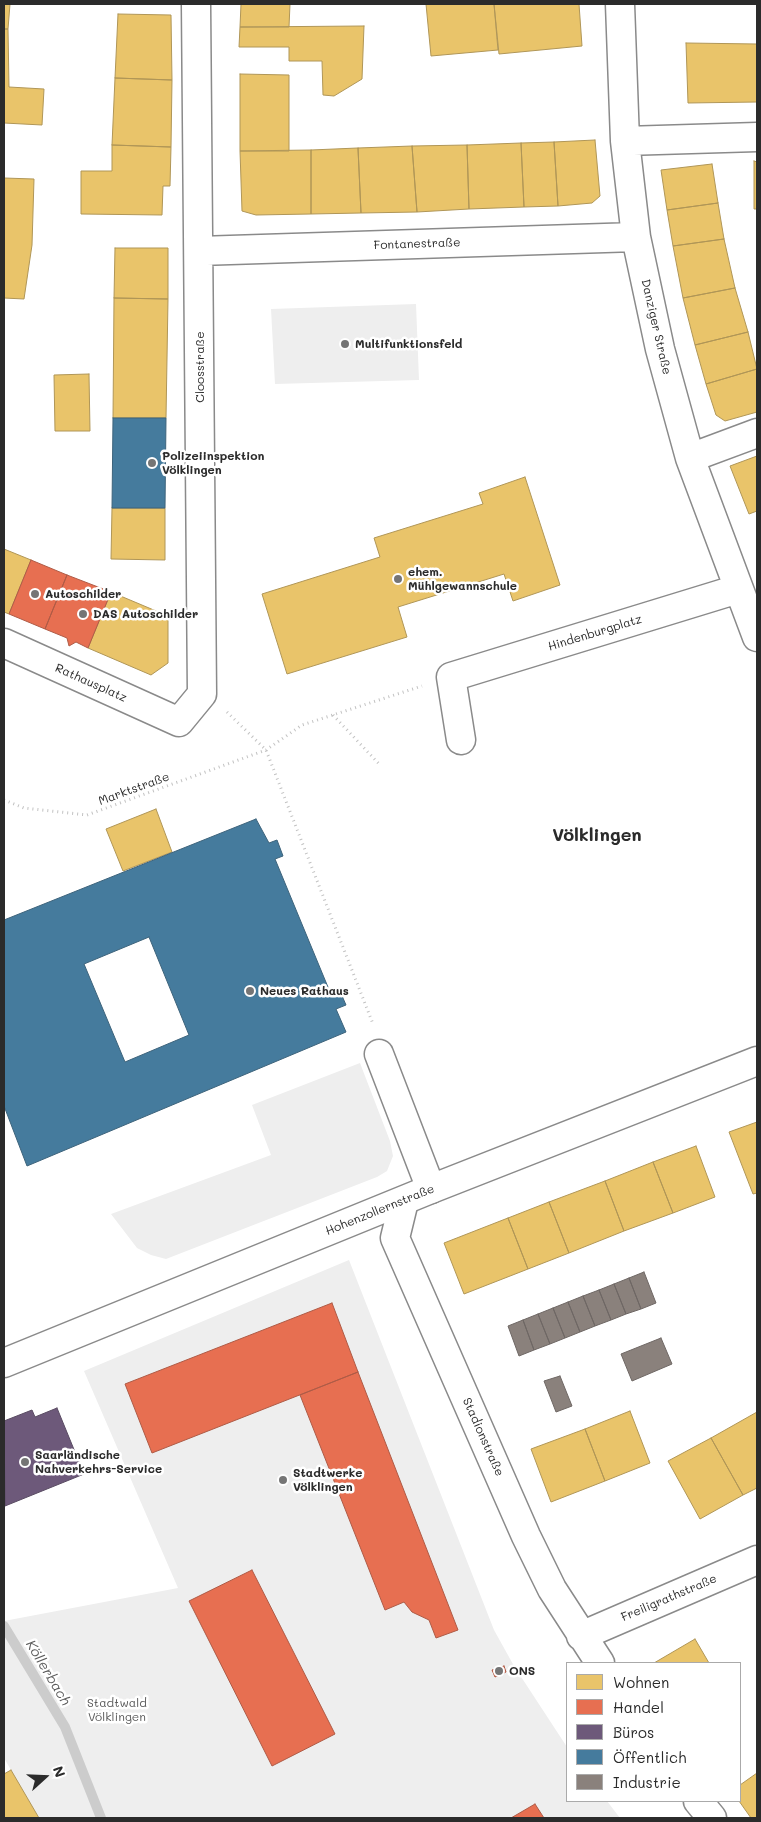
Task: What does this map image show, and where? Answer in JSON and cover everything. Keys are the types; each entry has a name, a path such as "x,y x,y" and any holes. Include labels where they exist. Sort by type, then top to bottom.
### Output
{"street":[{"name":"Cloosstraße","path":"196,4 202,694"},
{"name":"Danziger Straße","path":"620,4 625,141 636,237 660,349 690,458 757,637"},
{"path":"625,141 757,137"},
{"name":"Fontanestraße","path":"199,251 636,237"},
{"path":"690,458 757,433"},
{"name":"Hindenburgplatz","path":"452,677 738,589"},
{"name":"Rathausplatz","path":"4,643 179,722 202,694"},
{"path":"452,677 461,740"},
{"path":"379,1054 444,1184"},
{"name":"Hohenzollernstraße","path":"4,1363 444,1184 757,1062"},
{"name":"Stadionstraße","path":"404,1201 395,1238 526,1536 552,1589 599,1662"},
{"name":"Freiligrathstraße","path":"581,1636 757,1560"},
{"path":"699,1802 712,1818"}],"path":[{"name":"Marktstraße","path":"4,800 24,808 87,815 266,750 302,725 452,677"},
{"path":"202,694 230,714 266,750 375,1028 379,1054"},
{"path":"333,715 381,766"}],"shaded area":[{"name":"Multifunktionsfeld","path":"416,304 419,380 275,384 271,309"},
{"path":"360,1063 390,1141 393,1156 387,1171 377,1177 166,1259 151,1255 137,1248 111,1214 271,1155 252,1105"},
{"name":"Stadtwerke Völklingen","path":"349,1260 494,1630 514,1666 566,1745 566,1802 608,1802 620,1818 39,1818 4,1758 4,1621 178,1588 84,1371"}],"building: Wohnen":[{"path":"4,4 10,4 8,29 4,29"},
{"path":"241,4 290,4 289,27 240,27"},
{"path":"426,4 494,4 498,50 431,56"},
{"path":"494,4 579,4 582,46 499,54"},
{"path":"118,14 171,15 172,80 115,78"},
{"path":"364,26 362,79 334,96 323,95 322,61 289,61 289,47 239,47 240,27"},
{"path":"4,29 8,29 9,87 44,89 42,125 4,123"},
{"path":"686,43 757,44 757,102 688,103"},
{"path":"240,74 289,75 289,151 240,151"},
{"path":"115,78 172,80 171,147 112,145"},
{"path":"595,140 600,196 592,203 558,206 554,142"},
{"path":"554,142 558,206 524,207 521,143"},
{"path":"521,143 524,207 469,209 467,145"},
{"path":"112,145 171,147 170,186 163,186 162,215 81,214 81,171 112,171"},
{"path":"467,145 469,209 417,212 412,146"},
{"path":"412,146 417,212 361,213 358,148"},
{"path":"358,148 361,213 311,214 311,150"},
{"path":"311,150 311,214 256,215 242,211 240,151"},
{"path":"754,161 757,162 757,209 754,209"},
{"path":"712,164 718,203 667,210 661,170"},
{"path":"4,178 34,179 32,245 24,299 4,298"},
{"path":"718,203 724,239 673,246 667,210"},
{"path":"724,239 735,288 683,298 673,246"},
{"path":"115,248 168,248 168,299 114,298"},
{"path":"735,288 748,332 695,345 683,298"},
{"path":"114,298 168,299 166,418 113,418"},
{"path":"748,332 757,369 706,384 695,345"},
{"path":"757,369 757,412 725,421 716,415 706,384"},
{"path":"89,374 90,431 55,431 54,375"},
{"path":"757,456 757,511 749,514 730,466"},
{"name":"ehem. Mühlgewannschule","path":"525,477 560,585 513,601 504,574 398,607 407,637 287,674 262,594 380,557 374,538 483,504 479,493"},
{"path":"112,508 165,508 165,560 111,559"},
{"path":"4,549 31,560 9,614 4,612"},
{"path":"111,592 168,616 168,663 151,675 88,648"},
{"path":"156,809 172,852 123,871 106,829"},
{"path":"757,1122 757,1193 753,1194 729,1132"},
{"path":"696,1146 715,1197 673,1213 653,1162"},
{"path":"653,1162 673,1213 624,1231 605,1181"},
{"path":"605,1181 624,1231 569,1253 549,1202"},
{"path":"549,1202 569,1253 528,1269 508,1218"},
{"path":"508,1218 528,1269 464,1294 444,1243"},
{"path":"630,1411 650,1463 605,1481 585,1429"},
{"path":"757,1412 757,1488 743,1495 711,1438"},
{"path":"585,1429 605,1481 551,1502 531,1449"},
{"path":"711,1438 743,1495 700,1519 668,1461"},
{"path":"695,1639 708,1662 656,1662"},
{"path":"11,1770 39,1818 4,1818 4,1774"},
{"path":"757,1773 757,1818 751,1818 740,1802 741,1784"}],"building: Handel":[{"path":"31,560 67,575 45,629 9,614"},
{"path":"67,575 111,592 88,648 76,642 69,646 67,638 45,629"},
{"path":"332,1303 358,1372 152,1453 125,1384"},
{"path":"358,1372 458,1630 436,1638 429,1620 412,1612 404,1602 385,1610 300,1395"},
{"path":"252,1570 335,1734 272,1766 189,1601"},
{"name":"ONS","path":"504,1666 506,1672 495,1677 492,1670"},
{"path":"535,1804 544,1818 511,1818"}],"building: Büros":[{"path":"57,1408 84,1474 5,1506 4,1421 32,1410 35,1417"}],"building: Öffentlich":[{"path":"113,418 166,418 165,508 112,508"},
{"name":"Neues Rathaus","path":"256,819 269,843 277,840 283,856 275,859 330,992 339,989 346,1005 336,1009 346,1032 27,1166 4,1106 4,920","holes":["149,937 189,1035 125,1062 84,964"]}],"building: Industrie":[{"path":"644,1272 656,1303 641,1309 629,1278"},
{"path":"629,1278 641,1309 626,1314 614,1284"},
{"path":"614,1284 626,1314 611,1320 599,1290"},
{"path":"599,1290 611,1320 595,1326 583,1296"},
{"path":"583,1296 595,1326 580,1332 568,1302"},
{"path":"568,1302 580,1332 565,1338 553,1308"},
{"path":"553,1308 565,1338 550,1344 538,1314"},
{"path":"538,1314 550,1344 534,1350 523,1320"},
{"path":"523,1320 534,1350 519,1356 508,1326"},
{"path":"661,1338 672,1364 632,1381 621,1354"},
{"path":"560,1376 572,1406 556,1412 544,1381"}],"waterway":[{"name":"Köllerbach","path":"4,1626 65,1727 101,1818"}],"place":[{"name":"Multifunktionsfeld","path":"345,344"},
{"name":"Polizeiinspektion Völklingen","path":"152,463"},
{"name":"ehem. Mühlgewannschule","path":"398,579"},
{"name":"Autoschilder","path":"35,594"},
{"name":"DAS Autoschilder","path":"83,614"},
{"name":"Neues Rathaus","path":"250,991"},
{"name":"Saarländische Nahverkehrs-Service","path":"25,1462"},
{"name":"Stadtwerke Völklingen","path":"283,1480"},
{"name":"ONS","path":"499,1671"}],"district":[{"name":"Völklingen","path":"597,835"}],"park label":[{"name":"Stadtwald Völklingen","path":"117,1710"}]}
